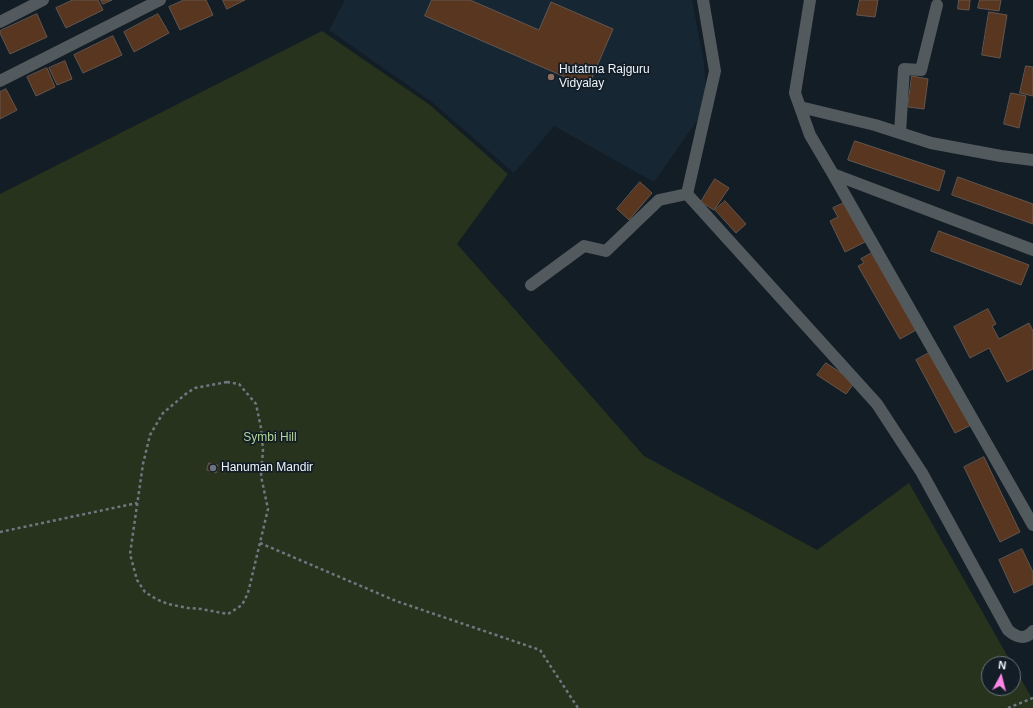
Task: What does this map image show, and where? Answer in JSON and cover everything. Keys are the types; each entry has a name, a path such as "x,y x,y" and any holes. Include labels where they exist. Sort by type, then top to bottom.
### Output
{"street":[{"path":"0,22 43,0"},
{"path":"0,81 160,0"},
{"path":"687,194 715,72 703,0"},
{"path":"810,0 795,93 810,135 1033,525"},
{"path":"900,133 904,69 921,70 937,5"},
{"path":"800,107 875,125 931,143 1001,156 1033,160"},
{"path":"833,174 1033,250"},
{"path":"531,286 584,246 606,251 659,200 687,194"},
{"path":"687,194 877,404 922,473 1008,630 1018,637 1029,636 1033,631"}],"path":[{"path":"227,382 239,384 256,404 262,428 263,450 261,476 268,509 248,593 242,605 228,614 168,604 145,592 137,580 130,554 137,503 143,464 150,435 163,413 195,388 227,382"},
{"path":"0,532 137,503"},
{"path":"260,543 396,601 540,650 578,708"},
{"path":"1008,708 1033,698"}],"shaded area":[{"name":"Hutatma Rajguru Vidyalay","path":"345,0 692,0 704,63 706,91 699,118 654,182 554,126 514,173 432,102 329,30"}],"green space":[{"name":"Symbi Hill","path":"322,31 430,105 508,174 457,244 644,456 817,550 909,483 1007,656 981,656 981,696 1021,696 1021,679 1033,700 1033,708 0,708 0,194"}],"building":[{"path":"73,0 98,0 103,10 66,28 56,8"},
{"path":"101,0 112,0 103,4"},
{"path":"184,0 206,0 213,15 180,30 169,7"},
{"path":"223,0 245,0 227,9"},
{"path":"432,0 470,0 539,30 551,2 613,29 588,87 425,16"},
{"path":"860,0 878,0 875,17 857,15"},
{"path":"959,0 970,0 969,10 958,9"},
{"path":"980,0 1001,0 999,11 978,8"},
{"path":"989,12 1007,15 1000,58 982,55"},
{"path":"37,14 47,37 10,54 0,31"},
{"path":"158,14 169,33 134,52 124,32"},
{"path":"113,36 122,55 83,73 74,55"},
{"path":"65,61 72,79 57,85 49,68"},
{"path":"1026,66 1033,67 1033,96 1020,93"},
{"path":"47,68 55,87 36,96 27,77"},
{"path":"912,76 928,79 924,109 908,107"},
{"path":"6,89 17,110 0,119 0,92"},
{"path":"1011,93 1026,96 1019,128 1004,124"},
{"path":"855,141 945,171 939,191 848,160"},
{"path":"958,177 1033,204 1033,224 952,195"},
{"path":"715,179 729,188 714,210 701,202"},
{"path":"640,182 652,193 629,220 617,209"},
{"path":"725,201 746,224 736,233 715,210"},
{"path":"844,203 865,242 845,252 830,221 838,217 833,208"},
{"path":"939,231 1029,265 1021,285 931,251"},
{"path":"872,253 916,330 900,339 858,266 864,263 861,259"},
{"path":"988,309 996,324 992,326 999,339 1029,323 1033,331 1033,369 1007,382 989,348 970,358 954,327"},
{"path":"931,352 971,425 955,433 916,360"},
{"path":"826,363 855,382 846,394 817,375"},
{"path":"984,457 1020,532 1000,542 964,467"},
{"name":"Hanuman Mandir","path":"209,463 218,465 216,473 207,470"},
{"path":"1022,549 1033,572 1033,584 1014,593 999,560"}],"place":[{"name":"Hutatma Rajguru Vidyalay","path":"551,77"},
{"name":"Hanuman Mandir","path":"213,468"}]}
